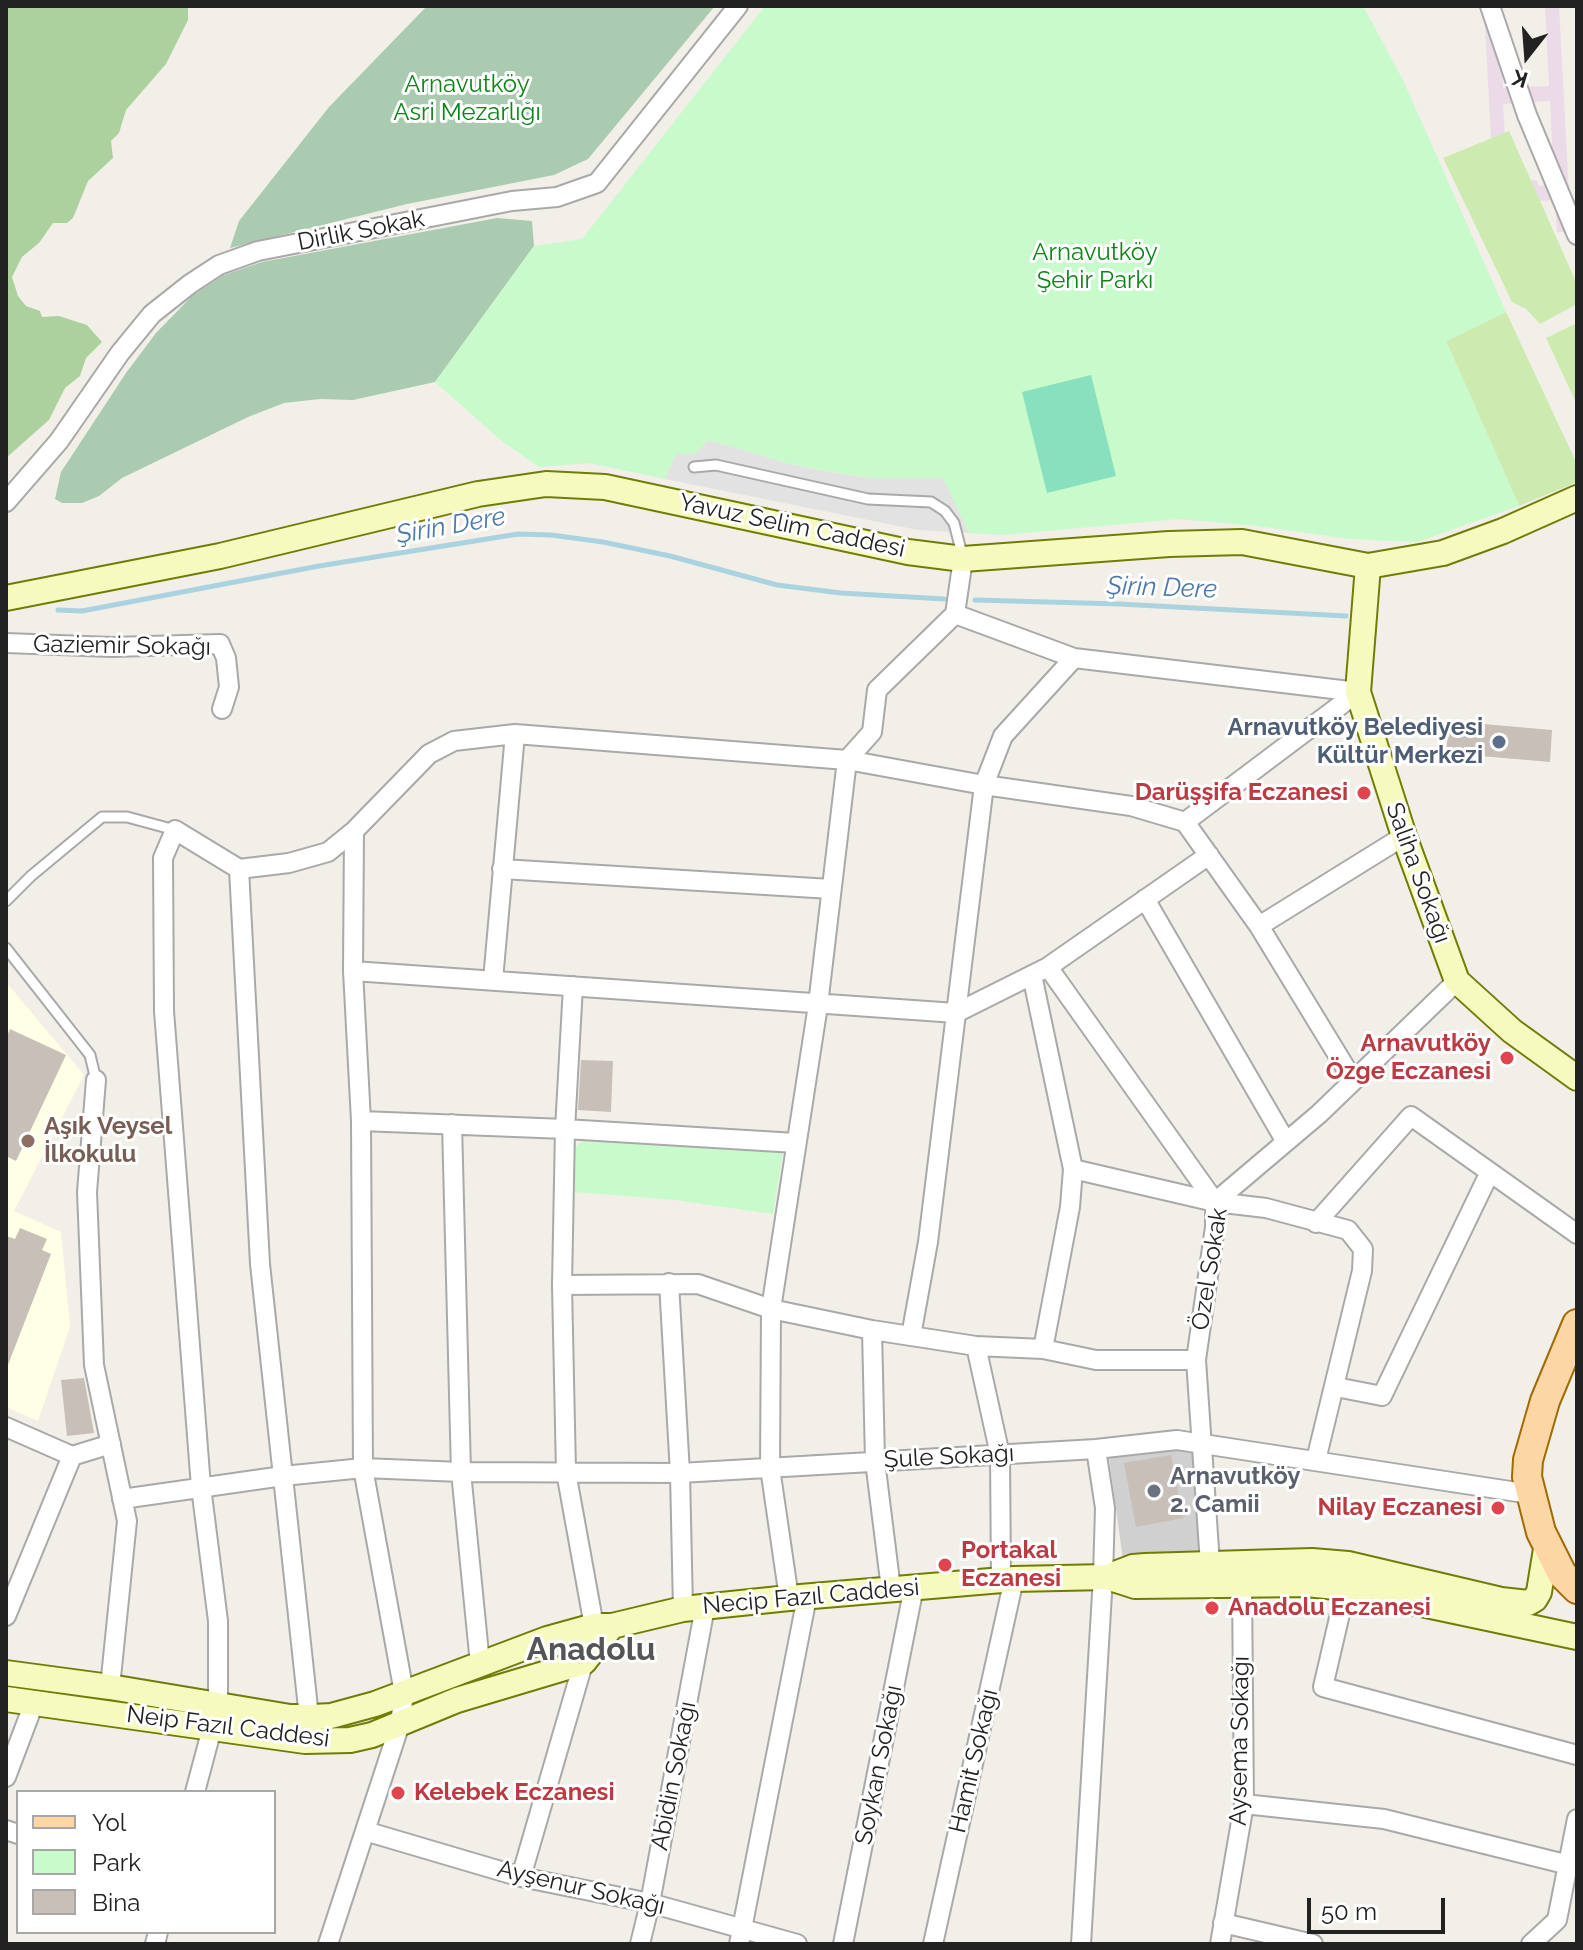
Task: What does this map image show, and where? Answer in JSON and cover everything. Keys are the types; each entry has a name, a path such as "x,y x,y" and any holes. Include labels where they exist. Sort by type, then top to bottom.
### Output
{"main road":[{"name":"Yavuz Selim Caddesi","path":"6,598 220,556 478,494 546,484 605,487 908,552 963,559 1169,544 1242,542 1368,566 1443,553 1503,531 1577,498"},
{"name":"Saliha Sokağı","path":"1368,566 1358,692 1404,836 1457,981 1512,1031 1577,1078"},
{"path":"1576,1330 1545,1401 1528,1460 1527,1477 1547,1543 1562,1574 1577,1589"},
{"name":"Necip Fazıl Caddesi","path":"216,1717 309,1717 347,1712 547,1639 694,1608 1008,1580 1105,1577 1133,1567 1312,1561 1348,1564 1501,1600 1528,1603 1539,1592 1547,1543"},
{"name":"Necip Fazıl Caddesi","path":"1105,1577 1135,1586 1306,1584 1346,1588 1577,1637"},
{"path":"584,1662 603,1626"},
{"name":"Neip Fazıl Caddesi","path":"6,1699 216,1717 305,1741 326,1742 372,1735 457,1700 584,1662"},
{"path":"6,1673 110,1687 216,1717"}],"street":[{"name":"Dirlik Sokak","path":"6,502 59,441 120,353 152,314 190,284 219,265 258,251 512,201 557,197 597,183 738,6"},
{"path":"1490,6 1527,115 1577,235"},
{"path":"741,1936 798,1597 770,1468 771,1309 818,1005 847,760 872,732 877,690 955,614 963,559"},
{"path":"955,614 1074,658 1358,692"},
{"name":"Gaziemir Sokağı","path":"6,643 112,647 220,644 226,658 229,687 222,709"},
{"path":"911,1336 928,1242 984,785 1003,736 1074,658"},
{"path":"1185,822 1358,692"},
{"path":"493,980 515,734"},
{"path":"196,1790 216,1717 218,1621 201,1487 164,1011 163,858 175,830 239,869 289,863 328,852 354,831 429,754 454,741 515,734 847,760 984,785 1131,806 1185,822 1259,926 1353,1080"},
{"path":"328,1944 400,1724 404,1693 363,1468 361,1121 353,971 354,831"},
{"path":"1259,926 1404,836"},
{"path":"353,971 956,1013 1040,971 1209,855"},
{"path":"239,869 260,1264 309,1717"},
{"path":"502,869 831,889"},
{"path":"1145,899 1286,1142"},
{"path":"1040,971 1073,1169 1070,1207 1043,1349"},
{"path":"1040,971 1215,1202"},
{"name":"Özel Sokak","path":"1210,1564 1196,1360 1215,1227 1215,1202 1286,1142 1457,981"},
{"path":"573,986 565,1129 562,1285 566,1472 603,1626"},
{"path":"96,1080 87,1192 94,1365 127,1521 110,1687"},
{"path":"1316,1223 1411,1116 1577,1234"},
{"path":"361,1121 796,1143"},
{"path":"452,1124 461,1472 480,1664"},
{"path":"1073,1169 1215,1202 1266,1208 1348,1230 1363,1249 1362,1271 1316,1460"},
{"path":"1336,1387 1382,1396 1489,1174"},
{"name":"Abidin Sokağı","path":"640,1944 650,1903 694,1608 680,1473 669,1283"},
{"path":"562,1285 698,1284 771,1309 872,1330 976,1346 1043,1349 1096,1360 1196,1360"},
{"name":"Soykan Sokağı","path":"843,1944 902,1588 875,1461 872,1330"},
{"name":"Hamit Sokağı","path":"933,1944 1008,1580 1000,1455 976,1346"},
{"path":"6,1427 72,1456 111,1444"},
{"name":"Şule Sokağı","path":"122,1499 363,1468 461,1472 680,1473 1096,1449 1177,1440 1530,1494"},
{"path":"1081,1944 1105,1577 1105,1508 1096,1449"},
{"path":"6,1616 72,1456"},
{"name":"Aysema Sokağı","path":"1220,1944 1244,1804 1242,1585"},
{"path":"1346,1588 1323,1687 1577,1755"},
{"path":"521,1877 584,1662"},
{"path":"6,1777 34,1703"},
{"path":"1244,1804 1384,1819 1573,1866"},
{"path":"1543,1940 1557,1920 1573,1866 1577,1819"},
{"name":"Ayşenur Sokağı","path":"365,1831 521,1877 650,1903 741,1936 797,1944"},
{"path":"1223,1923 1313,1944"}],"lane":[{"path":"694,467 716,465 868,499 931,502 945,511 954,523 963,559"},
{"path":"6,901 102,817 127,817 175,830"},
{"path":"6,948 90,1055 96,1080"}],"shaded area":[{"path":"1484,6 1513,6 1498,7 1503,88 1549,86 1545,6 1559,6 1571,232 1557,232 1555,200 1538,201 1496,235","holes":["1550,101 1554,184 1538,186 1537,180 1508,187 1503,104"]},
{"path":"708,440 790,464 868,478 943,478 969,533 918,530 665,479 676,454 695,454"},
{"path":"6,982 84,1075 14,1211 61,1232 70,1327 38,1421 6,1407"},
{"path":"1181,1446 1192,1453 1200,1553 1123,1560 1109,1458"}],"green space":[{"path":"6,6 188,6 188,20 166,64 126,110 119,133 111,141 113,158 88,181 73,218 67,223 53,223 39,243 22,257 12,277 18,296 26,306 40,311 42,317 59,316 87,325 102,342 86,358 80,376 65,388 49,420 6,458"},
{"name":"Arnavutköy Asri Mezarlığı","path":"427,6 715,6 588,159 554,175 407,204 230,248 239,221 329,107"},
{"name":"Arnavutköy Şehir Parkı","path":"765,6 1363,6 1403,80 1506,312 1446,341 1519,506 1417,542 1350,539 1179,519 1003,535 969,533 943,478 868,478 790,464 708,440 695,454 676,454 665,479 589,463 539,467 503,442 435,382 534,246 582,239"},
{"path":"1509,131 1577,284 1577,304 1540,324 1526,309 1512,302 1443,158"},
{"path":"497,218 532,221 534,246 435,382 353,400 320,399 284,403 248,417 122,478 99,496 82,503 62,503 55,499 61,472 156,333 192,296 224,275 262,262"},
{"path":"1506,312 1577,464 1577,482 1519,506 1446,341"},
{"path":"1577,323 1577,405 1546,338"},
{"path":"1091,375 1116,476 1047,493 1022,392"},
{"path":"584,1139 783,1151 773,1214 675,1200 575,1192 573,1149"}],"building":[{"name":"Arnavutköy Belediyesi Kültür Merkezi","path":"1449,721 1552,730 1550,762 1446,753"},
{"path":"10,1029 66,1055 16,1161 6,1156 6,1038"},
{"path":"581,1060 613,1061 611,1112 578,1110"},
{"path":"20,1228 47,1239 42,1250 51,1254 6,1370 6,1236 15,1239"},
{"path":"84,1378 94,1433 67,1436 61,1380"},
{"name":"Arnavutköy 2. Camii","path":"1171,1455 1183,1518 1136,1527 1124,1463"}],"waterway":[{"name":"Şirin Dere","path":"58,610 82,611 319,566 518,534 603,542 670,556 777,585 841,593 944,599"},
{"name":"Şirin Dere","path":"975,600 1346,616"}],"place":[{"name":"Arnavutköy Belediyesi Kültür Merkezi","path":"1499,742"},
{"name":"Darüşşifa Eczanesi","path":"1364,793"},
{"name":"Arnavutköy Özge Eczanesi","path":"1507,1058"},
{"name":"Aşık Veysel İlkokulu","path":"28,1141"},
{"name":"Arnavutköy 2. Camii","path":"1154,1491"},
{"name":"Nilay Eczanesi","path":"1498,1508"},
{"name":"Portakal Eczanesi","path":"945,1565"},
{"name":"Anadolu Eczanesi","path":"1212,1608"},
{"name":"Kelebek Eczanesi","path":"398,1793"}],"district":[{"name":"Anadolu","path":"591,1650"}]}
